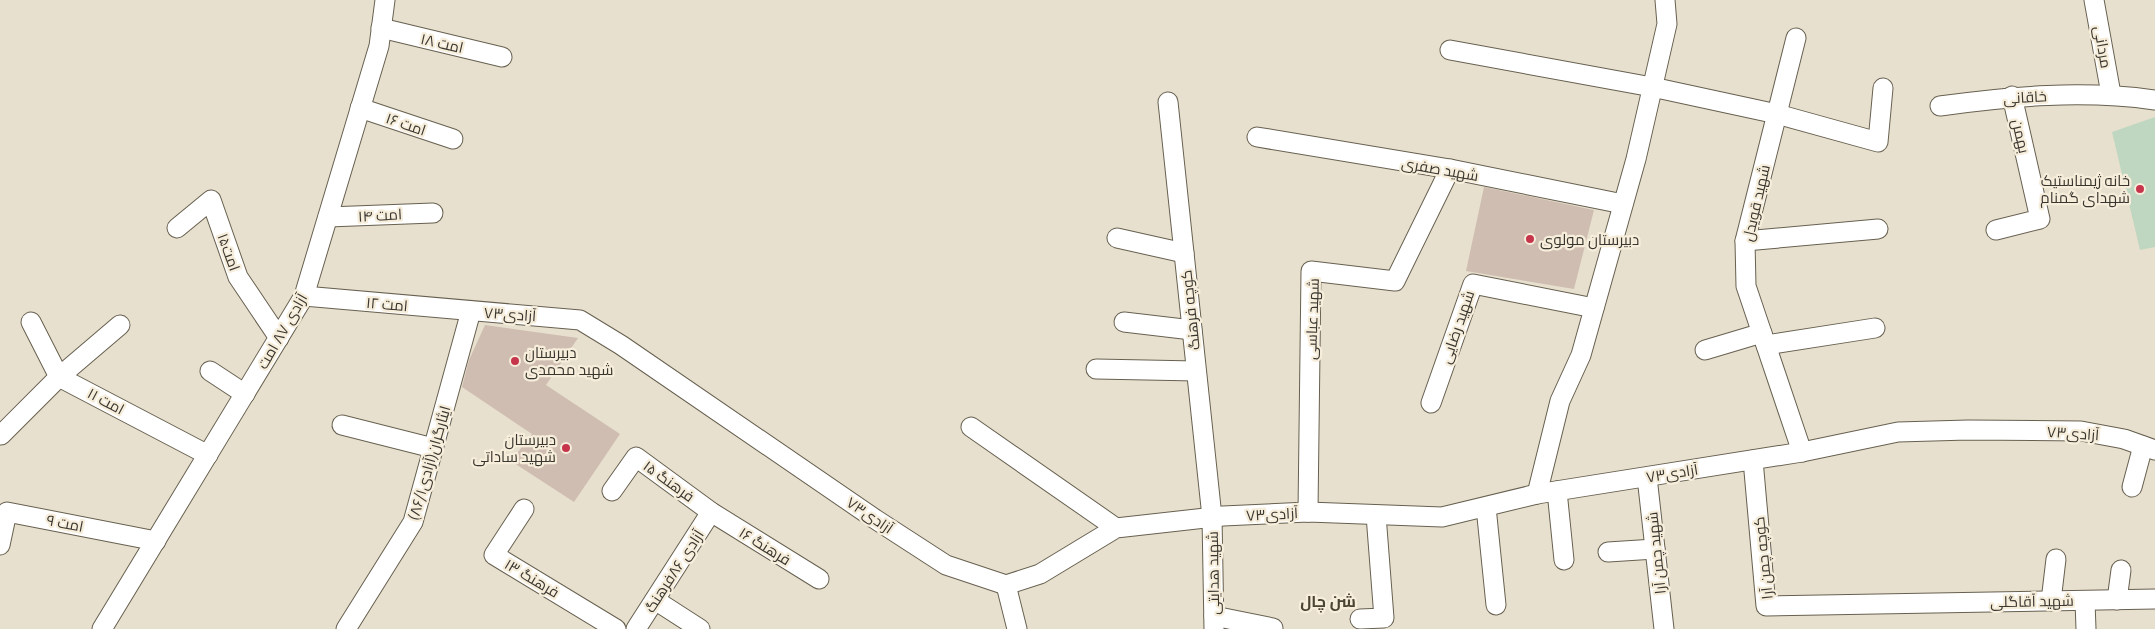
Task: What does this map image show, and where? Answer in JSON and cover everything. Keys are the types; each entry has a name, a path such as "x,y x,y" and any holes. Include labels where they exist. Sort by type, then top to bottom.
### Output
{"street":[{"name":"آزادی ۸۷ امت","path":"102,629 304,296 379,46 385,0"},
{"path":"1537,494 1560,401 1581,355 1623,204 1667,24 1665,0"},
{"name":"مردانی","path":"2094,0 2111,94"},
{"name":"امت ۱۸","path":"381,28 502,57"},
{"name":"شهید قویدل","path":"1796,38 1745,241 1746,286 1802,452"},
{"path":"1450,50 1652,87 1777,114 1878,142 1883,88"},
{"name":"خاقانی","path":"1940,106 2012,96 2111,94 2155,100"},
{"name":"بهمن","path":"1996,230 2040,219 2012,96"},
{"name":"کوچه فرهنگ","path":"1168,102 1212,517"},
{"name":"امت ۱۶","path":"360,108 452,139"},
{"name":"شهید صفری","path":"1257,137 1450,170 1623,204"},
{"name":"شهید عباسی","path":"1308,512 1311,272 1395,281 1450,170"},
{"name":"امت۱۵","path":"177,228 210,200 238,277 279,338"},
{"name":"امت ۱۴","path":"328,218 433,213"},
{"path":"1745,241 1878,229"},
{"path":"1118,238 1184,254"},
{"name":"شهید رضایی","path":"1431,403 1473,284 1594,308"},
{"name":"امت ۱۲","path":"304,296 471,311"},
{"name":"آزادی۷۳","path":"471,311 580,320 621,345 867,514 946,565 1006,585 1040,574 1116,528 1212,517 1308,512 1442,518 1537,494 1802,452 1898,432 1968,430 2081,431 2124,439 2149,448"},
{"name":"ایثارگران(آزادی۸۶/۱)","path":"346,629 413,522 471,311"},
{"path":"31,322 59,377"},
{"path":"1124,322 1192,330"},
{"path":"1,435 59,377 120,325"},
{"path":"1705,350 1764,339 1875,328"},
{"path":"1096,369 1196,371"},
{"path":"210,371 245,394"},
{"name":"امت ۱۱","path":"59,377 208,455"},
{"path":"342,425 433,448"},
{"path":"971,427 1116,528"},
{"path":"2132,487 2149,448"},
{"name":"فرهنگ ۱۵","path":"612,491 636,457 711,512"},
{"name":"کوچه چمن آرا","path":"1753,460 1766,606 1908,604"},
{"name":"شهید چمن آرا","path":"1647,477 1664,629"},
{"path":"1557,491 1564,560"},
{"path":"1486,507 1496,605"},
{"name":"فرهنگ ۱۳","path":"524,508 494,555 616,629"},
{"name":"امت ۹","path":"0,545 7,512 156,541"},
{"name":"فرهنگ ۱۶","path":"711,512 820,579"},
{"name":"آزادی ۸۶فرهنگ","path":"636,629 711,512"},
{"path":"1360,619 1384,618 1376,515"},
{"name":"شهید هدایتی","path":"1212,517 1214,623"},
{"path":"1608,552 1655,549"},
{"path":"2051,601 2056,559"},
{"path":"2117,600 2120,570"},
{"path":"1006,585 1017,629"},
{"name":"شهید آقاگلی","path":"1908,604 2155,599"},
{"path":"655,600 700,629"},
{"path":"2085,601 2086,629"},
{"path":"1214,623 1273,628"}],"green space":[{"name":"خانه ژیمناستیک شهدای گمنام","path":"2155,117 2155,247 2140,250 2112,132"}],"building":[{"name":"دبیرستان مولوی","path":"1484,187 1594,210 1574,289 1466,271"},
{"path":"485,325 578,338 546,385 620,434 574,502 511,461 532,434 462,387 469,360"}],"place":[{"name":"خانه ژیمناستیک شهدای گمنام","path":"2140,189"},
{"name":"دبیرستان مولوی","path":"1530,239"},
{"name":"دبیرستان شهید محمدی","path":"515,361"},
{"name":"دبیرستان شهید ساداتی","path":"566,448"}],"district":[{"name":"شن چال","path":"1328,601"}]}
